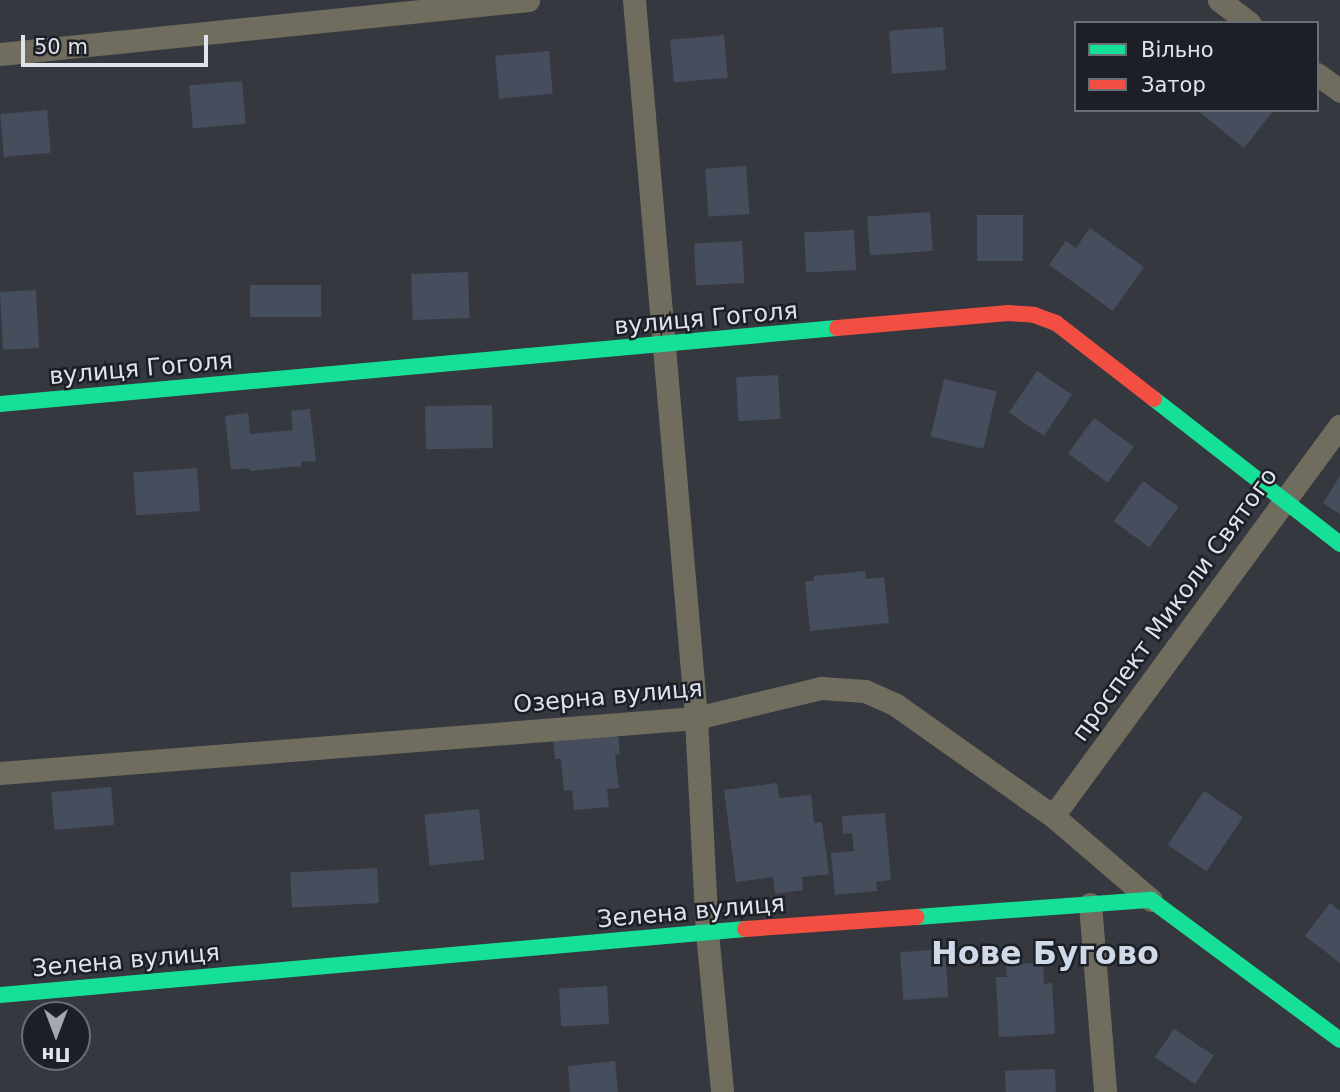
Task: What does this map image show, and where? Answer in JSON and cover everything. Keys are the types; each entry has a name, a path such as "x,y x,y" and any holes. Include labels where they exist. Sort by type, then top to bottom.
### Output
{"street":[{"path":"0,54 528,0"},
{"path":"634,0 666,346 696,718 707,932 722,1092"},
{"path":"1219,0 1247,21"},
{"path":"1319,75 1340,91"},
{"name":"вулиця Гоголя","path":"0,404 666,346 1008,313 1034,314 1056,323 1340,544"},
{"name":"проспект Миколи Святого","path":"1052,816 1340,426"},
{"name":"Озерна вулиця","path":"0,773 696,718 821,688 865,691 896,705 1052,816 1151,900"},
{"path":"1151,900 1340,1040"},
{"name":"Зелена вулиця","path":"0,995 707,932 1151,900"},
{"path":"1090,904 1105,1092"}],"building":[{"path":"943,27 946,70 892,74 889,31"},
{"path":"724,35 728,78 674,83 670,40"},
{"path":"549,51 553,94 499,99 495,56"},
{"path":"242,81 246,124 193,128 189,86"},
{"path":"47,110 51,153 4,157 0,114"},
{"path":"1199,112 1272,112 1244,148"},
{"path":"746,166 749,214 708,217 705,169"},
{"path":"930,212 933,251 870,255 867,216"},
{"path":"977,215 1023,215 1023,261 977,261"},
{"path":"1090,228 1144,267 1113,311 1049,265 1066,241 1076,248"},
{"path":"854,230 856,270 806,273 804,233"},
{"path":"742,241 744,283 696,285 694,244"},
{"path":"468,272 470,318 413,320 411,274"},
{"path":"250,285 321,285 321,317 250,317"},
{"path":"36,290 39,348 3,350 0,292"},
{"path":"1037,371 1072,394 1044,436 1009,412"},
{"path":"778,375 780,419 738,421 736,377"},
{"path":"944,379 997,391 983,449 931,436"},
{"path":"492,405 493,448 426,449 425,406"},
{"path":"310,409 316,461 301,462 301,466 231,470 225,416 248,413 250,434 293,430 291,411"},
{"path":"1094,418 1134,447 1108,482 1068,454"},
{"path":"197,468 200,511 136,515 133,472"},
{"path":"1340,476 1340,514 1323,503"},
{"path":"1143,481 1179,507 1149,547 1114,521"},
{"path":"865,571 866,579 884,577 889,623 810,631 805,581 814,581 814,576"},
{"path":"552,733 618,735 620,754 615,755 619,788 607,789 609,807 574,810 572,790 564,791 561,759 555,759"},
{"path":"777,783 779,798 811,795 814,823 822,822 829,874 802,877 803,890 775,894 773,877 736,882 724,790"},
{"path":"111,787 114,825 55,830 51,792"},
{"path":"1204,791 1243,817 1207,871 1168,845"},
{"path":"479,809 484,860 430,865 424,815"},
{"path":"885,813 891,880 876,882 877,891 835,895 831,853 854,851 852,833 843,834 842,816"},
{"path":"377,868 379,903 292,908 290,873"},
{"path":"1330,903 1340,911 1340,963 1305,936"},
{"path":"945,949 948,997 903,1000 900,952"},
{"path":"1043,962 1044,984 1052,983 1055,1034 999,1037 996,977 1007,977 1006,965"},
{"path":"607,986 609,1024 561,1026 559,989"},
{"path":"1174,1029 1214,1056 1195,1084 1155,1057"},
{"path":"615,1061 618,1092 570,1092 568,1066"},
{"path":"1055,1069 1056,1092 1006,1092 1005,1071"}],"traffic: fast":[{"path":"0,404 837,328"},
{"path":"1154,399 1340,544"},
{"path":"917,917 1151,900 1340,1040"},
{"path":"0,995 745,929"}],"traffic: jam":[{"path":"837,328 1008,313 1034,315 1056,323 1154,399"},
{"path":"745,929 917,917"}],"district":[{"name":"Нове Бугово","path":"1045,953"}]}
